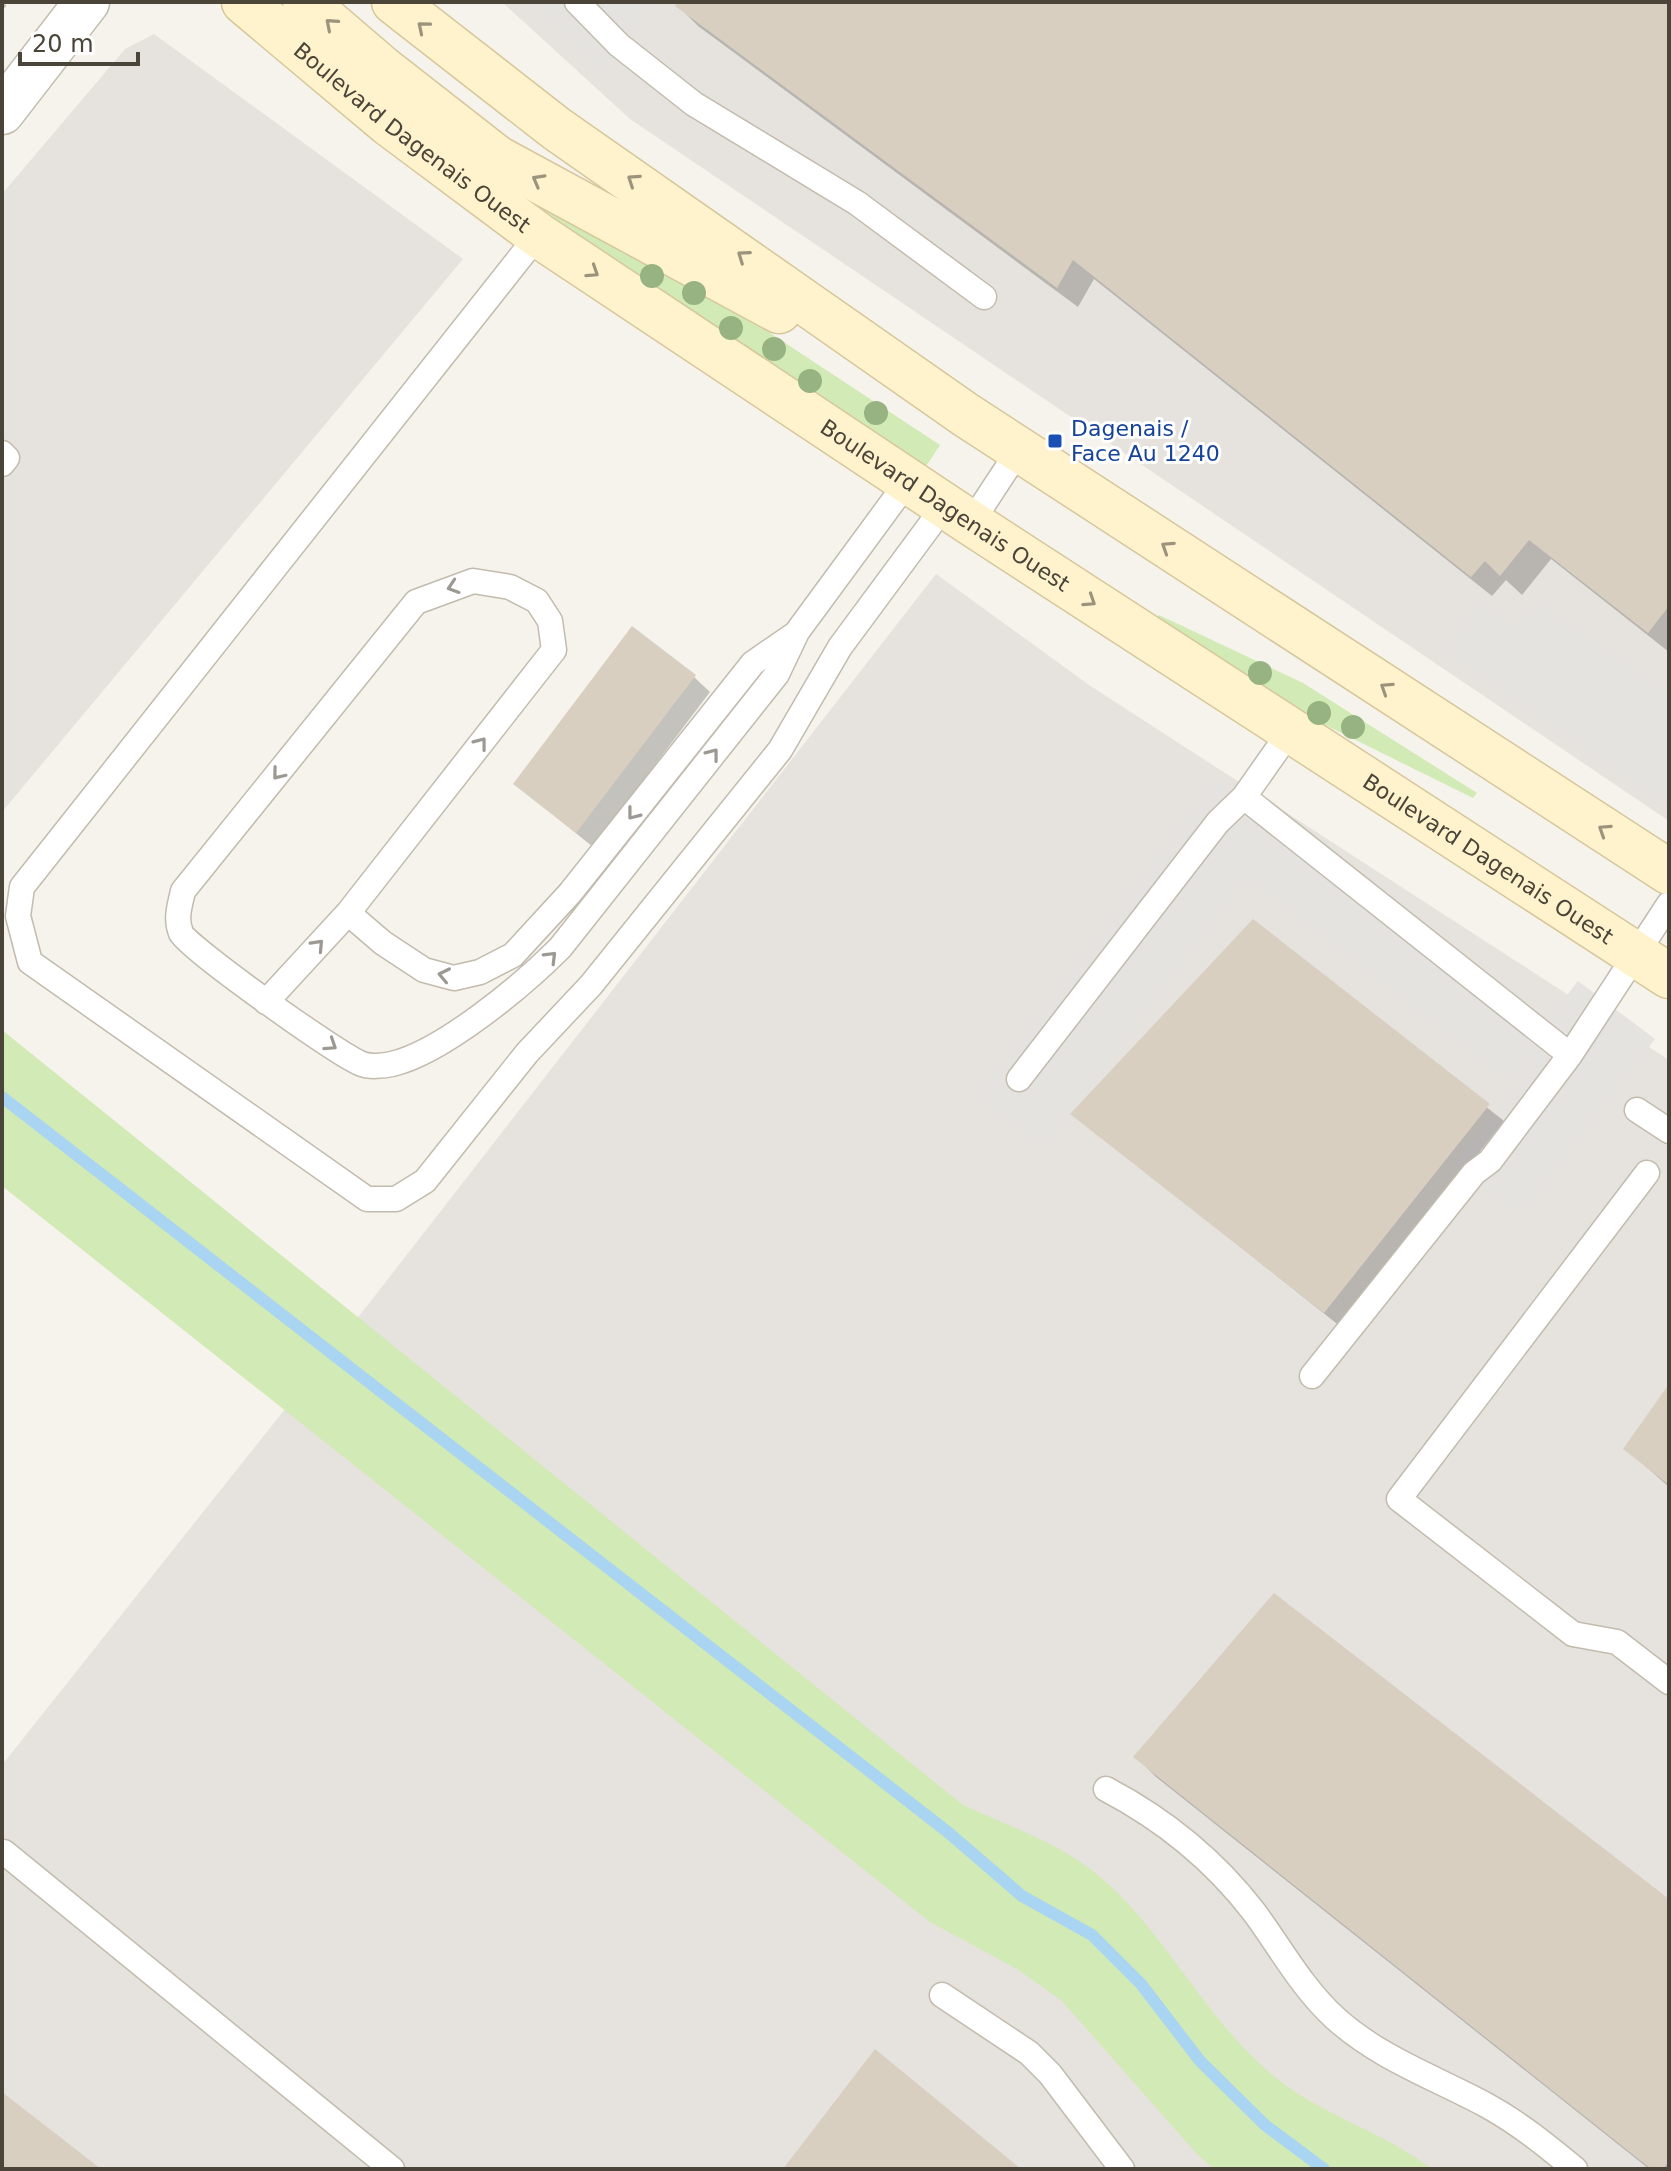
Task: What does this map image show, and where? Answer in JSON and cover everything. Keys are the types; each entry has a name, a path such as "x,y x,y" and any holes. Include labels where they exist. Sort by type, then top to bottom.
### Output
{"main road":[{"name":"Boulevard Dagenais Ouest","path":"244,2 417,146 538,235 958,514 1653,965"},
{"name":"Boulevard Dagenais Ouest","path":"305,2 403,85 497,158 966,415"},
{"name":"Boulevard Dagenais Ouest","path":"394,2 557,129 966,415 1669,872"}],"street":[{"path":"2,112 87,2"}],"lane":[{"path":"577,2 619,45 683,96 857,203 984,297"},
{"path":"538,235 22,887 18,916 30,962 367,1199 396,1199 425,1181 527,1053 591,985 780,750 840,647 1019,450"},
{"path":"2,453 7,458 2,464"},
{"path":"266,1002 348,913 554,650 550,621 537,601 510,587 473,581 416,602 183,891 177,917 182,936 266,1002 363,1066 391,1064 420,1053 493,1007 527,981 560,948 777,674 797,632 908,481"},
{"path":"348,913 383,943 424,970 454,978 480,972 513,955 570,893 753,663 797,632"},
{"path":"1019,1079 1218,822 1244,797 1291,730"},
{"path":"1244,797 1570,1055"},
{"path":"1312,1376 1474,1173 1490,1161 1570,1055 1653,965 1669,904"},
{"path":"1637,1110 1669,1131"},
{"path":"1647,1173 1399,1499 1573,1634 1617,1642 1669,1682"},
{"path":"1106,1789 1149,1813 1205,1858 1252,1910 1314,1996 1361,2039 1386,2056 1491,2107 1575,2169"},
{"path":"4,1852 392,2169"},
{"path":"942,1995 1029,2053 1050,2074 1122,2169"}],"shaded area":[{"path":"502,2 1669,2 1669,821 630,119"},
{"path":"533,2 653,2 600,72"},
{"path":"154,34 463,259 2,812 2,194 125,49"},
{"path":"936,574 1092,687 1669,1060 1669,2169 2,2169 2,1765 374,1297"},
{"path":"1534,598 1669,691 1669,809 1442,651 1477,600 1515,626"},
{"path":"1214,780 1541,1029 1578,981 1655,1039 1521,1218 1454,1165 1533,1062 1529,1058 1508,1083 1247,879 1045,1151 974,1097"}],"green space":[{"path":"479,167 679,273 940,445 925,468"},
{"path":"1159,615 1303,683 1477,793 1473,798 1305,715 1156,621"},
{"path":"2,1030 963,1805 1050,1844 1098,1875 1144,1922 1224,2026 1270,2073 1309,2100 1392,2143 1432,2169 1214,2169 1196,2153 1062,2001 1017,1969 930,1922 2,1186"}],"building":[{"path":"678,2 1669,2 1669,606 1648,633 1529,540 1500,576 1485,561 1471,577 1073,260 1057,288 675,6"},
{"path":"632,626 696,675 576,833 513,784"},
{"path":"1253,919 1490,1104 1324,1313 1070,1114"},
{"path":"1669,1384 1669,1485 1623,1449"},
{"path":"1274,1593 1669,1899 1669,2161 1663,2169 1651,2169 1133,1757"},
{"path":"875,2049 1021,2169 783,2169"},
{"path":"2,2092 101,2169 2,2169"}],"waterway":[{"path":"2,1097 949,1833 1022,1896 1092,1935 1141,1984 1200,2061 1265,2125 1324,2169"}],"place":[{"name":"Dagenais / Face Au 1240","path":"1055,441"}]}
